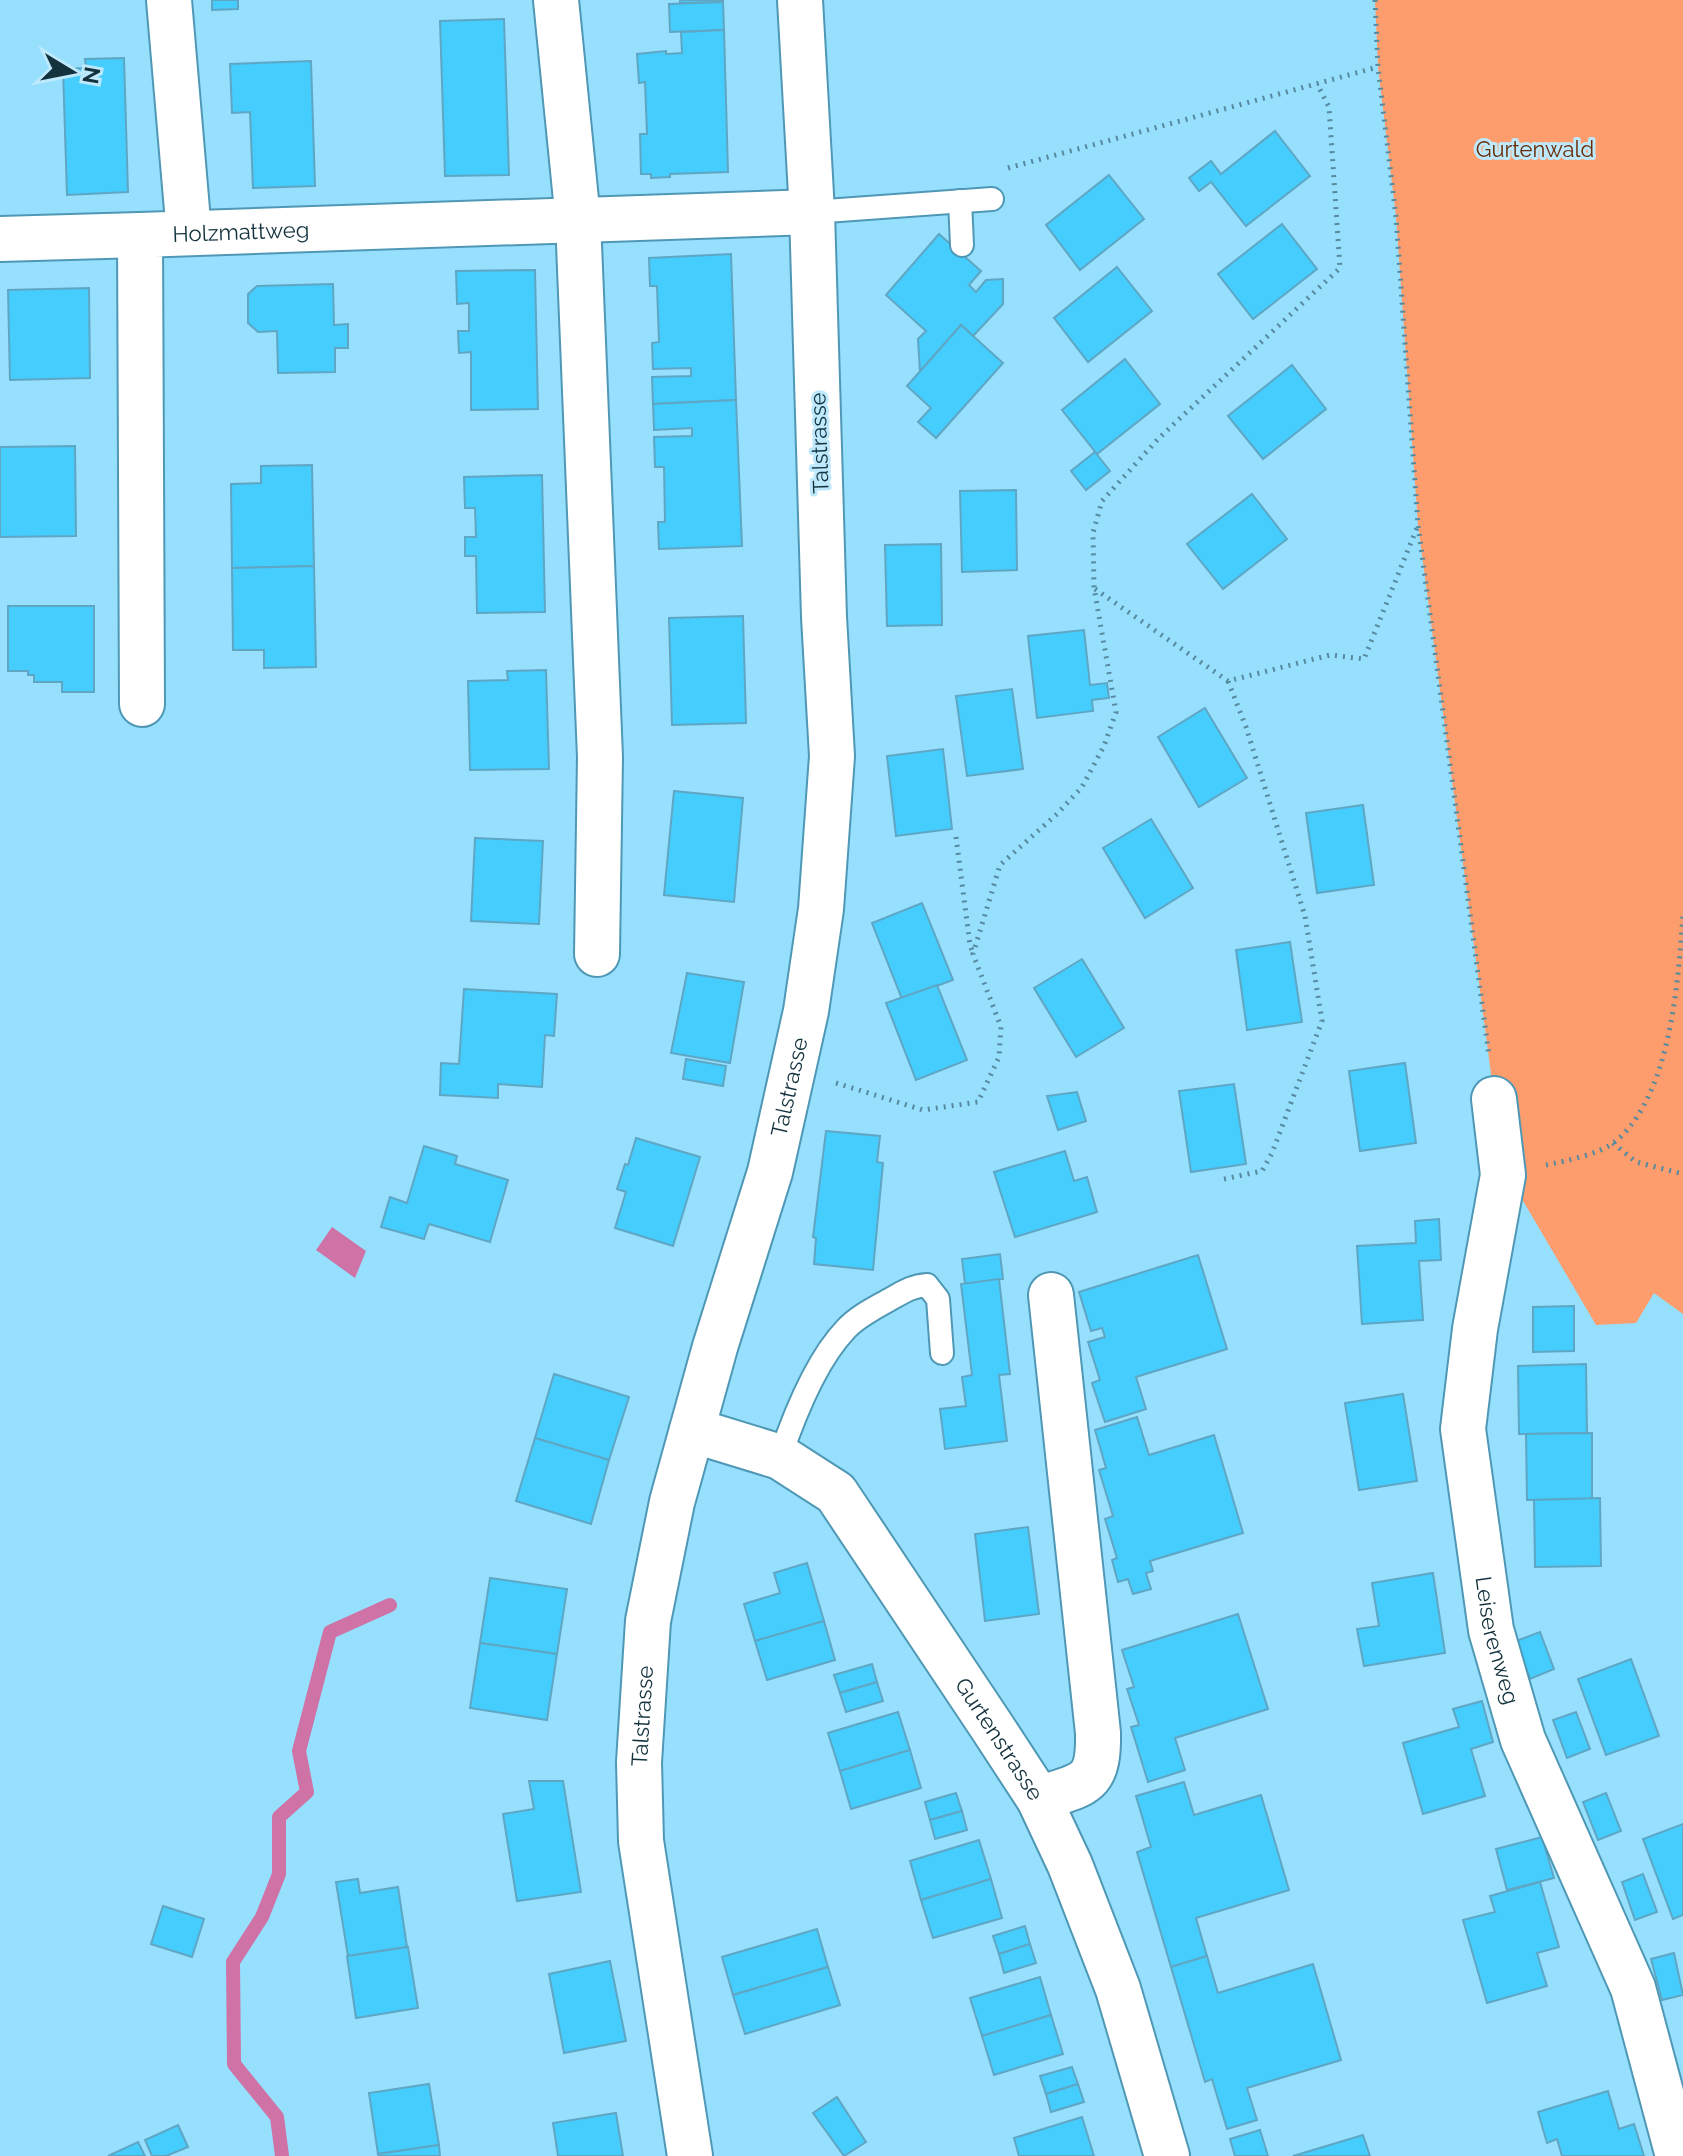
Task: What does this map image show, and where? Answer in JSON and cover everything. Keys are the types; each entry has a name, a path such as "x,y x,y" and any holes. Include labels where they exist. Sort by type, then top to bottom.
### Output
{"street":[{"path":"169,0 189,233"},
{"path":"556,0 578,220 600,757 597,954"},
{"name":"Talstrasse","path":"690,2156 641,1841 639,1762 648,1621 672,1502 770,1172 806,1011 821,909 832,756 824,617 812,212 800,0"},
{"name":"Holzmattweg","path":"0,239 812,212"},
{"path":"140,235 142,704"},
{"name":"Leiserenweg","path":"1494,1099 1503,1175 1475,1329 1463,1429 1491,1630 1523,1740 1633,1988 1678,2156"},
{"path":"1039,1799 1085,1783 1099,1762 1051,1295"},
{"name":"Gurtenstrasse","path":"692,1430 780,1457 836,1493 1039,1799 1070,1865 1118,1989 1167,2156"}],"lane":[{"path":"812,212 992,199"},
{"path":"960,201 962,245"},
{"path":"780,1457 792,1422 828,1353 847,1328 868,1312 913,1286 927,1285 938,1299 942,1353"}],"path":[{"path":"1375,0 1378,67 1396,217 1418,525 1494,1099"},
{"path":"992,199 997,171 1378,67"},
{"path":"973,954 1000,865 1082,787 1104,746 1116,712 1094,588 1093,533 1102,501 1158,439 1340,268 1329,107 1317,84"},
{"path":"1228,681 1330,655 1364,659 1418,525"},
{"path":"1094,588 1228,681 1246,727 1305,916 1322,1021 1272,1153 1262,1171 1224,1179"},
{"path":"793,1069 923,1110 978,1102 999,1057 1001,1027 970,945 956,837"},
{"path":"1503,1175 1572,1159 1613,1143 1631,1125 1652,1087 1666,1041 1678,979 1683,915"},
{"path":"1613,1143 1636,1162 1683,1174"}],"green space":[{"name":"Gurtenwald","path":"1375,0 1683,0 1683,1314 1654,1293 1636,1323 1596,1325 1509,1177 1492,1081 1418,525 1396,217 1378,67"}],"shaded area":[{"path":"332,1227 366,1251 355,1278 316,1250"}],"building":[{"path":"212,0 238,0 238,9 212,10"},
{"path":"680,0 723,0 723,2 680,3"},
{"path":"723,2 724,30 670,32 669,4"},
{"path":"504,19 509,175 445,176 440,21"},
{"path":"724,30 728,172 670,174 670,177 651,178 651,174 641,174 640,134 647,134 645,82 639,83 637,54 682,53 681,32"},
{"path":"124,58 128,192 67,195 63,69 86,68 85,59"},
{"path":"311,61 315,186 253,188 250,112 232,113 230,64"},
{"path":"1275,131 1310,176 1246,226 1211,182 1199,191 1189,178 1211,161 1221,174"},
{"path":"1109,175 1144,219 1080,270 1046,225"},
{"path":"1282,224 1317,269 1253,319 1218,274"},
{"path":"939,234 981,271 969,285 976,292 986,280 1003,279 1003,304 973,336 961,325 920,372 918,339 926,331 886,295"},
{"path":"731,254 736,400 653,404 652,377 691,376 691,368 653,369 652,343 659,342 657,286 650,286 649,258"},
{"path":"1117,267 1152,311 1088,362 1054,318"},
{"path":"535,270 538,409 471,410 471,352 459,353 458,331 469,331 469,303 457,304 456,271"},
{"path":"333,284 334,325 348,324 348,348 335,348 335,372 278,373 277,331 258,332 248,323 248,294 257,286"},
{"path":"89,288 90,378 10,380 8,290"},
{"path":"961,325 1003,363 936,438 918,422 931,408 907,386"},
{"path":"1125,359 1160,404 1097,454 1062,410"},
{"path":"1292,365 1326,409 1263,459 1228,416"},
{"path":"736,400 742,546 659,549 658,522 665,522 664,467 655,467 654,437 692,436 692,428 654,430 653,404"},
{"path":"75,446 76,536 0,537 0,447"},
{"path":"1095,452 1110,471 1086,490 1071,471"},
{"path":"312,465 314,566 232,568 231,484 261,483 261,466"},
{"path":"542,475 545,612 477,613 476,556 465,556 465,537 476,537 475,508 465,508 464,477"},
{"path":"1016,490 1017,570 962,572 960,491"},
{"path":"1252,494 1287,539 1223,589 1187,544"},
{"path":"941,544 942,625 887,626 885,545"},
{"path":"314,566 316,667 264,668 264,650 233,650 232,568"},
{"path":"8,606 94,606 94,692 62,692 62,682 34,682 34,675 28,675 28,671 8,671"},
{"path":"743,616 746,723 672,725 669,618"},
{"path":"1084,630 1090,685 1107,683 1109,698 1092,700 1093,711 1037,718 1028,636"},
{"path":"546,670 549,769 470,770 468,681 508,680 507,671"},
{"path":"1012,689 1023,769 967,776 956,696"},
{"path":"1205,708 1247,778 1199,807 1158,737"},
{"path":"943,749 952,829 896,836 887,756"},
{"path":"674,791 743,798 734,902 664,895"},
{"path":"1363,805 1374,885 1317,893 1306,813"},
{"path":"1151,819 1193,888 1145,918 1103,848"},
{"path":"475,838 543,841 539,924 471,921"},
{"path":"922,903 953,980 902,999 872,923"},
{"path":"1290,942 1302,1022 1247,1030 1236,950"},
{"path":"1082,959 1124,1028 1076,1057 1034,988"},
{"path":"687,973 744,982 730,1063 671,1053"},
{"path":"937,985 967,1060 916,1080 886,1003"},
{"path":"464,989 557,994 554,1036 545,1035 542,1087 498,1084 498,1098 440,1095 441,1063 459,1064"},
{"path":"686,1059 726,1066 723,1086 683,1079"},
{"path":"1405,1063 1416,1143 1360,1151 1349,1071"},
{"path":"1234,1084 1246,1164 1191,1172 1179,1091"},
{"path":"1077,1092 1086,1121 1058,1130 1047,1096"},
{"path":"826,1131 880,1136 877,1162 883,1163 873,1270 814,1264 816,1238 813,1237"},
{"path":"636,1138 700,1157 673,1246 615,1228 626,1192 617,1189"},
{"path":"424,1146 457,1156 455,1164 508,1180 490,1242 429,1224 424,1239 381,1227 390,1197 407,1203"},
{"path":"1065,1151 1074,1181 1087,1177 1097,1212 1015,1237 994,1172"},
{"path":"1439,1219 1441,1260 1419,1261 1423,1320 1362,1324 1357,1246 1416,1243 1415,1221"},
{"path":"1000,1254 1003,1279 965,1284 962,1259"},
{"path":"1198,1255 1227,1349 1136,1377 1146,1409 1105,1422 1092,1383 1100,1380 1088,1342 1105,1337 1102,1328 1091,1331 1079,1292"},
{"path":"999,1279 1010,1374 999,1375 1007,1441 945,1449 940,1409 966,1406 962,1377 972,1375 961,1284"},
{"path":"1574,1306 1574,1351 1533,1352 1533,1307"},
{"path":"1586,1364 1587,1433 1519,1434 1518,1366"},
{"path":"554,1374 629,1397 609,1460 535,1438"},
{"path":"1403,1394 1417,1481 1359,1490 1345,1403"},
{"path":"1137,1417 1149,1455 1214,1435 1243,1533 1150,1561 1153,1571 1146,1573 1151,1589 1133,1594 1128,1579 1118,1582 1112,1560 1117,1558 1105,1519 1113,1516 1099,1470 1106,1468 1095,1430"},
{"path":"1592,1433 1592,1499 1527,1500 1526,1434"},
{"path":"535,1438 609,1460 591,1524 516,1501"},
{"path":"1600,1498 1601,1566 1535,1567 1534,1500"},
{"path":"1028,1527 1039,1614 985,1621 975,1534"},
{"path":"807,1563 824,1621 755,1641 744,1604 780,1593 774,1573"},
{"path":"1433,1573 1445,1653 1364,1666 1357,1629 1379,1626 1372,1583"},
{"path":"490,1578 567,1589 557,1654 480,1643"},
{"path":"1238,1614 1268,1709 1175,1738 1185,1770 1148,1782 1131,1727 1139,1725 1127,1689 1134,1687 1122,1650"},
{"path":"824,1621 835,1660 767,1680 755,1641"},
{"path":"1540,1632 1554,1669 1530,1679 1516,1641"},
{"path":"480,1643 557,1654 547,1720 470,1708"},
{"path":"1631,1659 1659,1736 1606,1755 1578,1679"},
{"path":"872,1664 877,1682 840,1693 834,1675"},
{"path":"877,1682 883,1701 846,1712 840,1693"},
{"path":"1482,1701 1493,1742 1471,1749 1485,1796 1423,1814 1403,1743 1459,1727 1453,1709"},
{"path":"898,1712 910,1750 840,1771 828,1733"},
{"path":"1576,1712 1590,1749 1567,1758 1553,1720"},
{"path":"910,1750 921,1788 851,1809 840,1771"},
{"path":"529,1781 563,1781 581,1892 517,1901 503,1814 534,1809"},
{"path":"1184,1782 1194,1815 1261,1795 1289,1890 1196,1918 1207,1956 1171,1967 1137,1852 1151,1847 1136,1796"},
{"path":"956,1793 962,1811 930,1820 925,1802"},
{"path":"1606,1793 1621,1831 1598,1840 1583,1802"},
{"path":"962,1811 967,1830 935,1839 930,1820"},
{"path":"1683,1824 1683,1915 1673,1919 1643,1839"},
{"path":"1542,1837 1554,1878 1507,1890 1496,1849"},
{"path":"979,1840 991,1879 921,1900 910,1861"},
{"path":"1643,1874 1657,1912 1635,1920 1622,1882"},
{"path":"358,1879 360,1893 398,1887 407,1947 348,1956 336,1882"},
{"path":"991,1879 1002,1918 933,1938 921,1900"},
{"path":"1540,1882 1559,1947 1537,1953 1547,1986 1487,2003 1463,1920 1495,1912 1490,1896"},
{"path":"163,1906 204,1919 192,1957 151,1944"},
{"path":"1025,1926 1030,1944 999,1954 993,1936"},
{"path":"817,1929 828,1967 733,1995 722,1957"},
{"path":"1030,1944 1036,1963 1004,1973 999,1954"},
{"path":"408,1947 418,2008 356,2018 347,1956"},
{"path":"1674,1953 1683,1995 1662,2000 1651,1959"},
{"path":"1207,1956 1218,1993 1313,1964 1341,2060 1247,2088 1257,2120 1227,2129 1212,2079 1205,2082 1171,1967"},
{"path":"610,1961 626,2041 564,2053 549,1974"},
{"path":"828,1967 840,2005 745,2034 733,1995"},
{"path":"1040,1977 1051,2015 982,2036 970,1998"},
{"path":"1051,2015 1063,2054 994,2075 982,2036"},
{"path":"1072,2067 1078,2084 1046,2094 1040,2076"},
{"path":"429,2084 439,2145 378,2154 369,2093"},
{"path":"1078,2084 1084,2102 1051,2112 1046,2094"},
{"path":"1608,2091 1619,2129 1634,2124 1644,2156 1562,2156 1557,2139 1547,2143 1538,2112"},
{"path":"837,2097 866,2142 844,2156 813,2113"},
{"path":"616,2113 623,2156 558,2156 553,2123"},
{"path":"1082,2117 1094,2156 1019,2156 1014,2138"},
{"path":"178,2125 188,2147 166,2156 152,2156 145,2140"},
{"path":"1260,2130 1268,2156 1235,2156 1230,2139"},
{"path":"1363,2135 1370,2156 1293,2156"},
{"path":"138,2142 145,2156 108,2156"},
{"path":"439,2145 440,2156 378,2154"}],"waterway":[{"path":"282,2156 277,2117 234,2064 233,1962 262,1917 279,1874 279,1817 307,1792 299,1751 330,1632 390,1605"}]}
